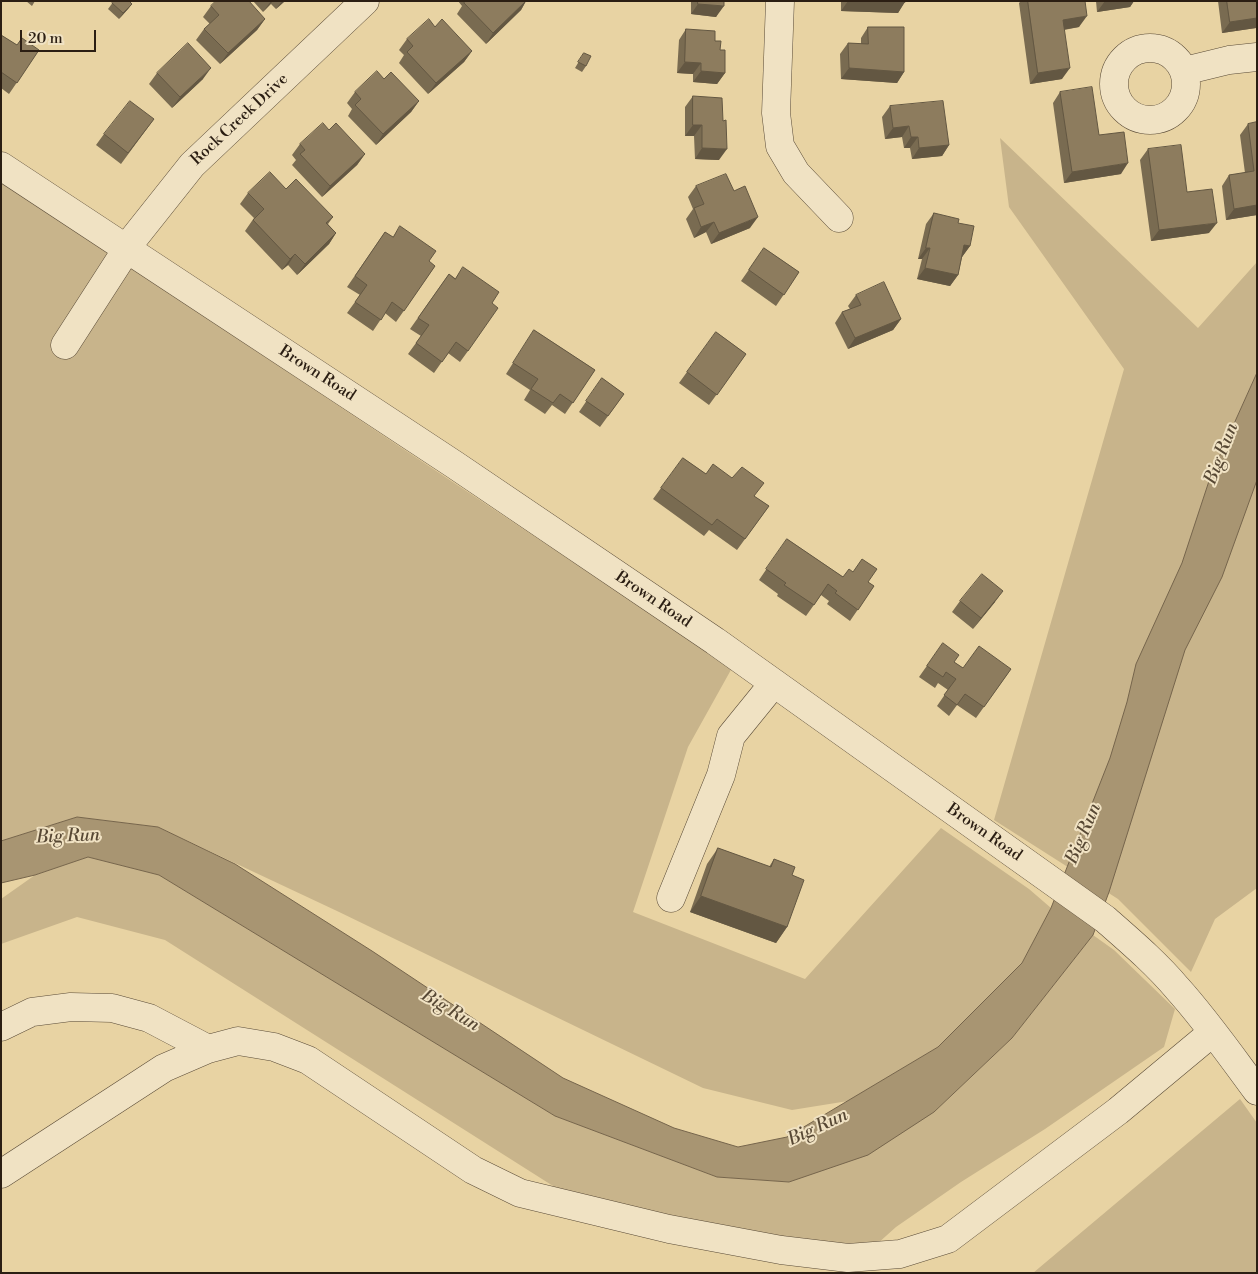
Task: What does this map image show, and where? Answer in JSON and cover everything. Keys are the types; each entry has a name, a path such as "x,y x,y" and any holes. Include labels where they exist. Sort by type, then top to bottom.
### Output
{"street":[{"name":"Rock Creek Drive","path":"64,345 127,249 192,165 365,1"},
{"path":"780,1 776,113 780,146 796,173 839,218"},
{"path":"1184,71 1229,60 1257,56"},
{"name":"Brown Road","path":"1,166 455,465 715,641 1105,919 1177,987 1257,1091"},
{"path":"671,898 721,775 731,736 774,683"},
{"path":"1,1027 32,1012 71,1007 112,1008 149,1018 208,1049"},
{"path":"1,1174 164,1068 208,1049 238,1041 274,1046 308,1060 473,1170 520,1193 669,1229 781,1250 848,1258 900,1254 948,1240 1118,1111 1213,1032"}],"shaded area":[{"path":"1000,138 1198,328 1257,262 1257,888 1215,919 1191,972 1118,899 994,820 1124,369 1009,207"},
{"path":"1,181 732,668 688,747 633,912 805,979 941,828 1029,889 1051,908 1022,963 938,1047 848,1101 792,1110 703,1088 337,911 158,827 77,817 1,841"},
{"path":"88,857 159,875 555,1116 717,1177 789,1182 934,1112 1012,1038 1093,935 1114,950 1175,1009 1164,1047 1045,1129 961,1182 896,1227 857,1262 572,1198 165,940 77,917 1,944 1,899 35,875"},
{"path":"1240,1099 1257,1123 1257,1273 1033,1273"}],"water":[{"name":"Big Run","path":"1257,373 1257,480 1222,577 1185,650 1109,892 1093,935 1012,1038 934,1112 868,1155 789,1182 717,1177 555,1116 159,875 88,857 35,875 1,883 1,841 77,817 158,827 235,864 372,951 563,1078 674,1128 738,1147 787,1137 938,1047 1022,963 1051,908 1110,758 1136,664 1182,563 1211,475"}],"building":[{"path":"114,1 129,1 132,4 123,13 112,3"},
{"path":"216,1 249,1 265,19 228,53 204,29 219,15 211,6"},
{"path":"466,1 526,1 493,33 464,3"},
{"path":"698,1 724,1 724,6 698,4"},
{"path":"1028,1 1085,1 1087,16 1063,20 1070,68 1038,73"},
{"path":"1227,1 1257,1 1257,18 1230,22"},
{"path":"429,19 435,27 442,19 472,51 436,83 407,52 413,46 407,39"},
{"path":"868,27 904,27 904,72 849,68 848,43 868,44"},
{"path":"686,29 715,31 715,41 721,41 720,50 725,50 725,73 701,71 701,63 685,62"},
{"path":"1,35 17,45 22,38 39,50 17,83 1,72"},
{"path":"188,43 211,68 180,97 157,73"},
{"path":"584,53 591,56 586,66 578,62"},
{"path":"377,71 384,79 391,72 419,101 383,134 355,105 361,99 355,92"},
{"path":"1092,87 1099,135 1124,132 1128,163 1072,172 1060,92"},
{"path":"693,96 722,98 723,121 726,120 727,149 702,148 702,125 693,125"},
{"path":"130,101 154,119 128,153 104,134"},
{"path":"943,101 949,145 919,148 918,137 911,137 909,126 893,128 890,106"},
{"path":"1257,122 1257,205 1234,209 1229,175 1254,171 1248,124"},
{"path":"323,123 329,130 336,123 365,154 330,186 300,154 305,150 300,144"},
{"path":"1181,145 1187,192 1212,189 1217,223 1159,230 1148,149"},
{"path":"270,172 286,189 296,179 333,217 326,223 336,233 305,264 295,254 290,259 253,220 264,209 248,193"},
{"path":"726,174 734,191 745,186 758,217 719,233 714,222 701,227 694,208 704,204 696,186"},
{"path":"934,213 959,219 958,223 974,226 970,246 964,245 958,275 925,268 930,248 926,248"},
{"path":"400,226 436,251 429,261 435,266 404,311 392,302 381,320 355,302 367,285 355,276 385,232 393,237"},
{"path":"764,248 799,272 784,295 749,270"},
{"path":"463,267 499,292 492,303 498,308 468,351 456,342 442,362 416,343 429,325 418,318 449,274 455,279"},
{"path":"884,282 901,319 855,338 842,312 861,305 856,295"},
{"path":"534,330 595,370 573,403 560,394 553,403 531,389 538,379 513,363"},
{"path":"716,332 746,354 717,395 687,372"},
{"path":"602,378 624,394 608,416 586,401"},
{"path":"683,458 706,474 713,464 732,478 742,467 764,483 754,496 769,506 745,539 717,519 712,525 661,488"},
{"path":"787,539 843,577 849,569 853,572 862,559 877,569 868,582 874,586 858,610 835,593 837,591 828,584 814,605 784,585 786,583 766,569"},
{"path":"982,574 1003,591 981,618 960,601"},
{"path":"943,643 959,655 954,662 963,668 979,646 1011,669 984,707 965,694 957,705 944,695 956,679 946,672 943,677 927,666"},
{"path":"718,848 771,867 774,859 795,867 792,875 804,880 787,927 701,896"}]}
